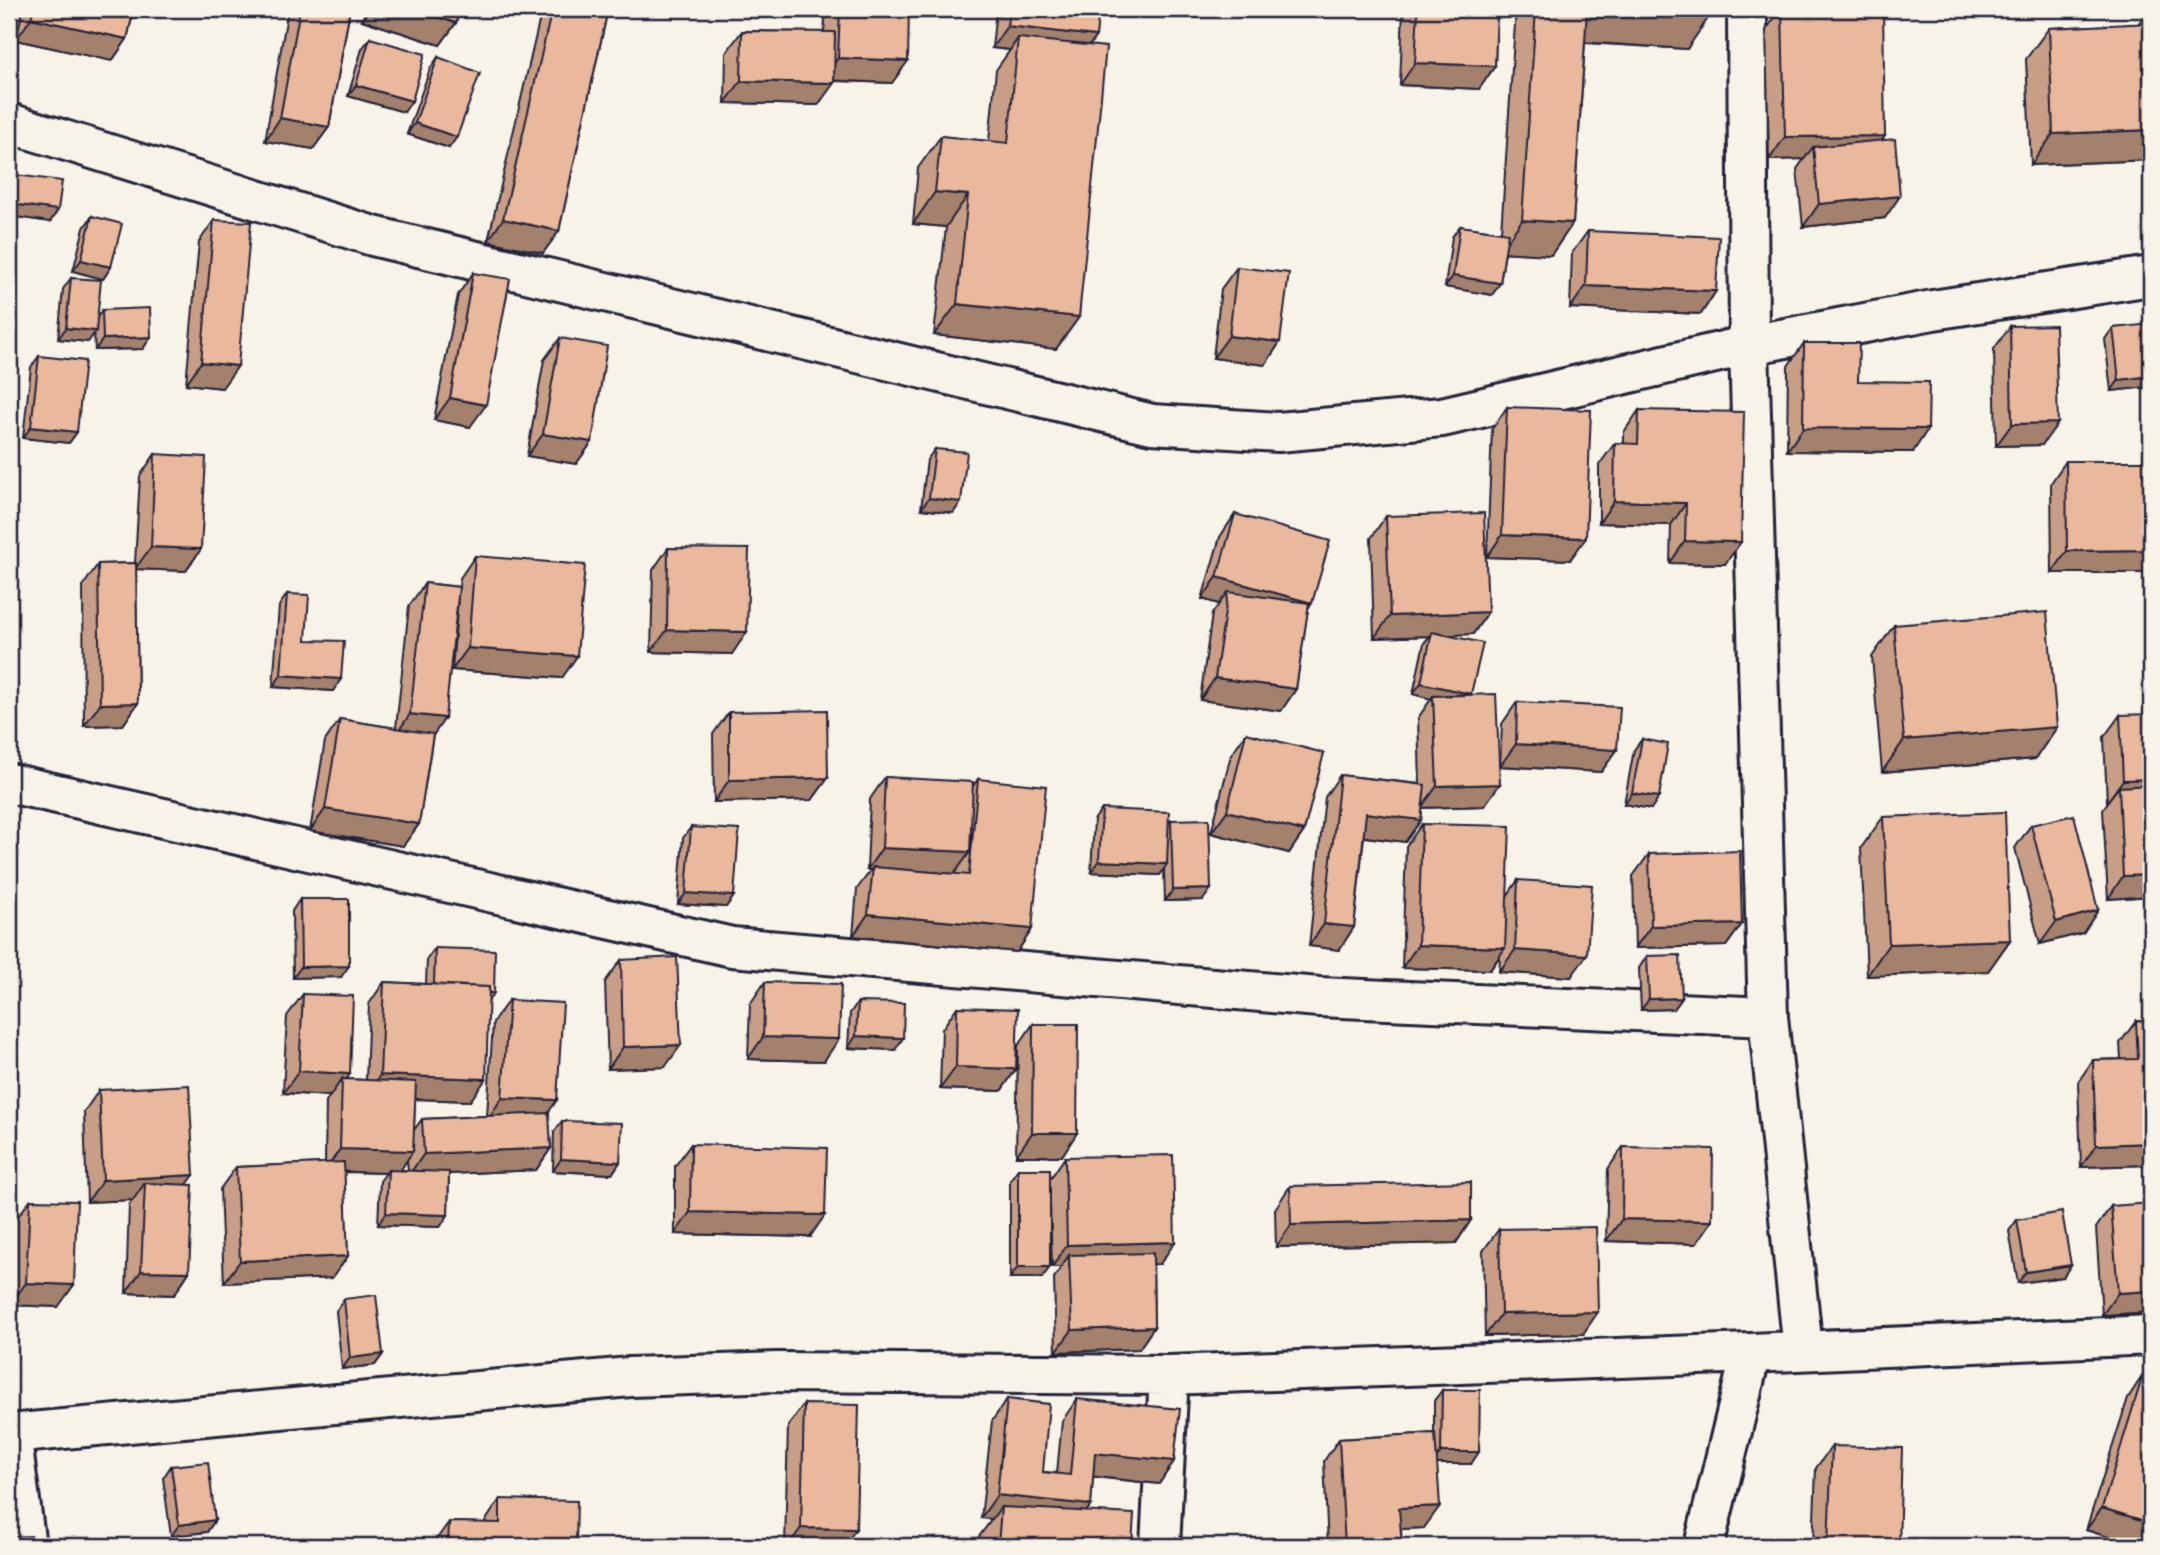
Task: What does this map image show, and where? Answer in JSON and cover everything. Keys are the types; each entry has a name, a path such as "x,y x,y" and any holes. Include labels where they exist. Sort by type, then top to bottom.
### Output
{"street":[{"path":"1748,9 1749,345 1768,1017 1803,1350"},
{"path":"9,123 373,236 1152,424 1278,432 1442,416 1749,345 1933,310 2151,276"},
{"path":"9,783 732,947 1319,997 1768,1017"},
{"path":"26,1546 10,1434 631,1377 777,1372 1169,1375 2151,1335"},
{"path":"1704,1546 1751,1353"},
{"path":"1160,1546 1169,1375"}],"building":[{"path":"34,9 134,9 127,39 31,18"},
{"path":"300,9 350,9 329,127 280,118"},
{"path":"412,9 460,9 456,23"},
{"path":"552,9 608,9 559,231 503,219"},
{"path":"840,9 909,9 908,61 838,58"},
{"path":"1009,9 1099,9 1096,36 1007,26"},
{"path":"1418,9 1497,9 1495,66 1415,63"},
{"path":"1536,9 1709,9 1709,17 1587,10 1573,223 1522,220"},
{"path":"1782,9 1883,9 1885,136 1785,137"},
{"path":"2151,23 2151,130 2053,134 2049,28"},
{"path":"742,31 835,32 834,83 741,81"},
{"path":"370,38 425,54 412,101 356,85"},
{"path":"1018,38 1106,47 1079,317 957,304 968,195 935,192 941,136 1008,143"},
{"path":"438,57 480,73 457,137 415,123"},
{"path":"1895,139 1900,196 1819,204 1813,147"},
{"path":"16,175 62,181 58,210 11,204"},
{"path":"92,216 122,224 111,267 81,260"},
{"path":"214,220 251,222 238,366 201,362"},
{"path":"1460,226 1508,233 1500,283 1453,276"},
{"path":"1588,231 1719,237 1716,291 1586,286"},
{"path":"1237,267 1289,273 1280,342 1229,336"},
{"path":"473,273 510,279 486,405 450,398"},
{"path":"71,278 101,280 96,331 66,328"},
{"path":"150,308 151,337 103,339 102,310"},
{"path":"2151,324 2151,376 2119,380 2113,328"},
{"path":"2055,325 2058,423 2012,424 2010,326"},
{"path":"560,338 607,346 592,442 543,434"},
{"path":"1804,343 1859,343 1858,381 1929,382 1928,429 1803,428"},
{"path":"39,356 85,361 77,432 31,427"},
{"path":"1507,407 1591,410 1586,538 1502,535"},
{"path":"1639,410 1744,412 1741,542 1685,541 1686,503 1614,501 1615,443 1638,444"},
{"path":"935,449 967,452 961,502 929,498"},
{"path":"155,454 206,457 201,549 151,547"},
{"path":"2066,461 2151,461 2151,550 2067,551"},
{"path":"1484,513 1488,612 1390,616 1386,516"},
{"path":"1235,514 1330,541 1312,603 1217,577"},
{"path":"668,548 749,549 747,632 667,630"},
{"path":"475,556 585,565 577,656 468,648"},
{"path":"136,563 138,703 100,704 98,564"},
{"path":"425,583 459,587 445,718 410,714"},
{"path":"1228,592 1309,603 1296,689 1215,678"},
{"path":"287,594 309,595 306,640 344,641 341,679 281,675"},
{"path":"2047,612 2057,727 1904,740 1894,625"},
{"path":"1432,632 1483,643 1471,694 1421,683"},
{"path":"1496,694 1500,784 1437,786 1433,696"},
{"path":"1517,702 1620,707 1617,750 1516,744"},
{"path":"827,710 828,778 729,780 729,712"},
{"path":"2151,714 2151,779 2123,780 2120,715"},
{"path":"340,719 433,734 419,824 325,809"},
{"path":"1246,733 1324,753 1304,831 1227,811"},
{"path":"1642,739 1668,744 1659,797 1632,793"},
{"path":"1340,775 1425,785 1421,820 1366,813 1354,927 1324,924"},
{"path":"885,777 973,782 970,852 882,848"},
{"path":"978,779 1046,786 1032,929 868,914 873,867 969,875"},
{"path":"2151,785 2151,875 2123,876 2119,787"},
{"path":"1102,809 1169,812 1167,864 1099,861"},
{"path":"2005,812 2010,940 1889,944 1883,817"},
{"path":"2074,815 2098,910 2056,922 2031,825"},
{"path":"1209,819 1211,889 1173,890 1171,820"},
{"path":"1422,824 1510,826 1505,948 1418,945"},
{"path":"691,827 739,830 734,896 686,893"},
{"path":"1740,851 1742,924 1651,926 1649,854"},
{"path":"1518,880 1592,885 1587,955 1515,950"},
{"path":"300,899 349,899 349,966 301,967"},
{"path":"435,948 495,950 494,993 489,993 489,987 434,985"},
{"path":"1680,955 1682,998 1649,999 1647,956"},
{"path":"677,957 681,1045 623,1047 621,960"},
{"path":"384,982 489,987 486,1079 380,1075"},
{"path":"765,982 841,984 839,1039 763,1037"},
{"path":"303,994 353,996 350,1074 299,1071"},
{"path":"509,1000 563,1003 557,1100 502,1098"},
{"path":"858,1002 904,1003 903,1038 856,1036"},
{"path":"957,1007 1018,1009 1016,1069 956,1067"},
{"path":"2136,1021 2151,1021 2151,1143 2096,1145 2093,1060 2138,1059"},
{"path":"1033,1024 1078,1024 1077,1133 1032,1133"},
{"path":"342,1079 416,1082 413,1151 340,1149"},
{"path":"189,1085 194,1175 103,1180 99,1090"},
{"path":"549,1113 551,1148 424,1154 422,1119"},
{"path":"562,1121 622,1123 620,1162 561,1159"},
{"path":"691,1144 827,1148 825,1215 690,1212"},
{"path":"1623,1147 1713,1149 1712,1221 1622,1219"},
{"path":"1173,1155 1175,1242 1067,1245 1065,1157"},
{"path":"344,1162 348,1256 240,1261 236,1167"},
{"path":"1018,1169 1050,1169 1050,1267 1018,1267"},
{"path":"388,1170 449,1172 448,1215 386,1213"},
{"path":"1471,1182 1471,1220 1291,1225 1290,1186"},
{"path":"145,1183 193,1185 189,1272 141,1271"},
{"path":"30,1200 77,1201 74,1285 26,1283"},
{"path":"2151,1203 2151,1291 2118,1293 2111,1206"},
{"path":"2062,1212 2071,1265 2026,1272 2017,1220"},
{"path":"1596,1227 1598,1312 1501,1314 1499,1229"},
{"path":"1153,1253 1154,1327 1072,1330 1069,1255"},
{"path":"376,1295 383,1354 350,1358 344,1299"},
{"path":"2143,1375 2151,1378 2151,1523 2102,1508"},
{"path":"1442,1390 1480,1390 1479,1452 1441,1452"},
{"path":"1007,1399 1049,1404 1043,1472 1070,1475 1077,1399 1180,1409 1174,1461 1095,1453 1091,1505 997,1495"},
{"path":"804,1404 859,1405 856,1529 801,1528"},
{"path":"1435,1433 1440,1506 1399,1508 1402,1546 1345,1546 1339,1439"},
{"path":"1832,1446 1902,1448 1899,1546 1828,1545"},
{"path":"208,1462 215,1520 179,1525 171,1466"},
{"path":"500,1499 577,1501 576,1546 448,1546 449,1522 500,1523"},
{"path":"1001,1507 1134,1514 1132,1546 998,1546"},
{"path":"31,1536 31,1546 9,1546 9,1537"}]}
